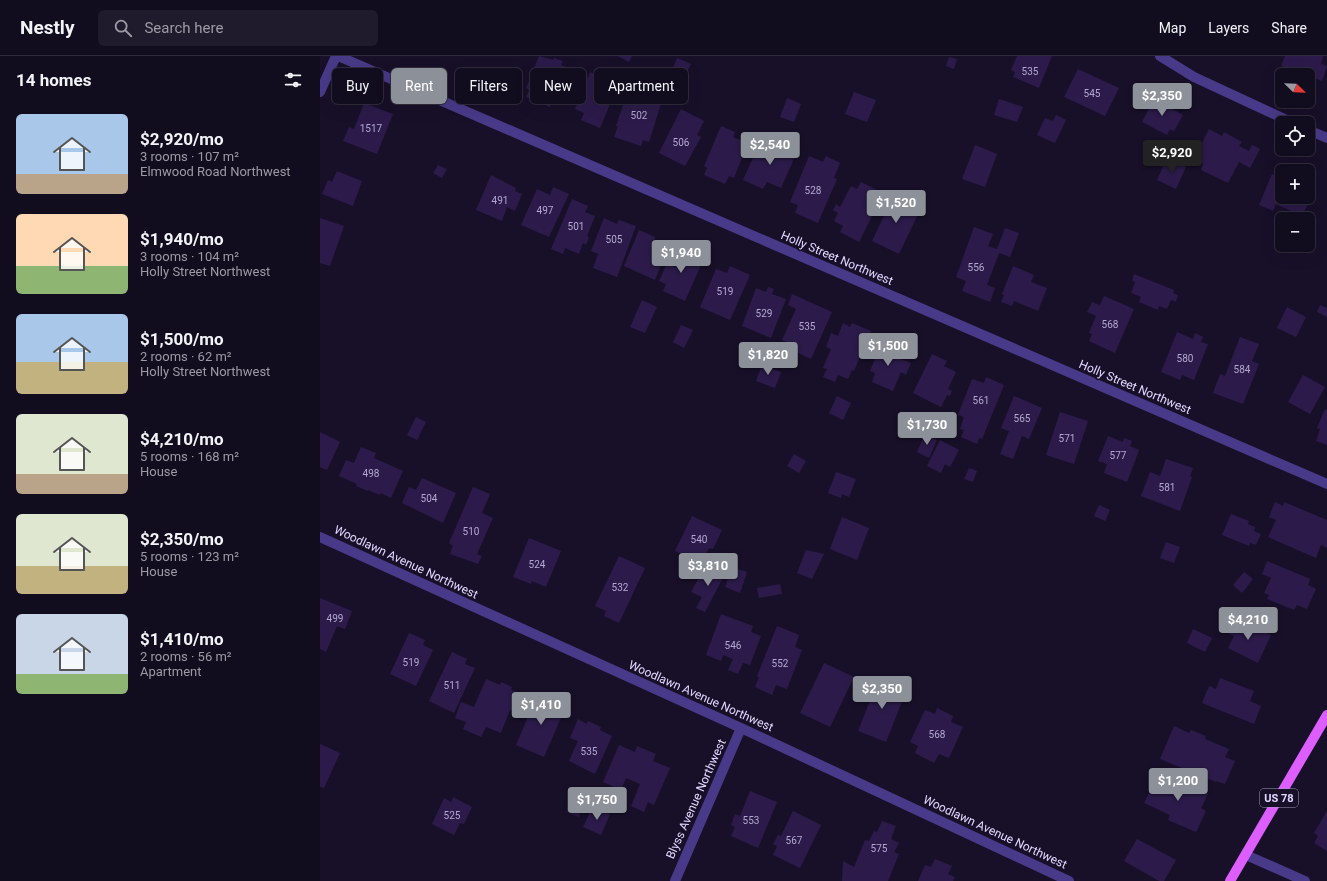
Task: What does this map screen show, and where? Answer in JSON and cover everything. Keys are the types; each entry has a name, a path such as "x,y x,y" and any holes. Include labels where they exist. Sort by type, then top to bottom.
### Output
{"main road":[{"name":"US 78","path":"1230,881 1327,715"}],"street":[{"path":"320,92 337,56"},
{"name":"Holly Street Northwest","path":"337,56 1327,484"},
{"path":"1160,56 1194,78 1278,116"},
{"path":"1315,133 1327,138"},
{"name":"Woodlawn Avenue Northwest","path":"320,537 741,728 1069,881"},
{"name":"Blyss Avenue Northwest","path":"674,881 741,728"},
{"path":"1246,855 1305,881"}],"building":[{"path":"539,56 563,61 561,65 568,68 534,68"},
{"path":"618,56 632,56 629,62"},
{"path":"1017,56 1052,56 1039,88 1013,77 1015,72 1011,70"},
{"path":"1285,56 1323,56 1321,64 1327,66 1322,81 1315,78 1315,68 1286,68 1281,66"},
{"path":"949,57 957,59 954,69 946,66"},
{"path":"677,58 691,64 688,70 688,68 673,68"},
{"path":"1078,69 1119,88 1105,116 1064,97"},
{"path":"590,72 594,74 594,104 610,104 600,128 581,120 584,113 575,109 577,104 586,104 586,82"},
{"path":"530,78 530,99 526,97 529,90 526,88"},
{"path":"854,92 876,100 867,122 845,114"},
{"path":"1156,95 1162,98 1160,102 1183,115 1174,131 1170,129 1167,135 1142,122"},
{"path":"787,98 801,104 794,122 780,117"},
{"path":"999,99 1023,107 1017,122 994,115"},
{"path":"364,104 393,114 377,154 343,141 349,127 354,129"},
{"path":"543,104 551,104 550,107"},
{"path":"623,104 661,104 649,142 643,140 641,146 614,137 618,126 616,126"},
{"path":"681,109 704,121 697,135 701,137 685,166 659,153"},
{"path":"1056,115 1066,120 1055,143 1037,135 1045,118 1053,121"},
{"path":"721,126 735,132 733,137 748,143 734,178 729,176 725,184 704,175 707,168 704,166"},
{"path":"1209,129 1222,136 1224,132 1242,142 1239,146 1249,151 1252,145 1260,149 1250,168 1239,162 1228,183 1201,170 1203,164 1194,159"},
{"path":"760,142 780,151 784,143 798,150 781,188 767,182 763,189 743,180"},
{"path":"975,145 997,154 985,187 962,179"},
{"path":"809,156 823,162 826,156 840,163 834,178 837,179 818,223 795,213 798,205 790,202"},
{"path":"1167,158 1186,167 1176,189 1157,180"},
{"path":"438,165 447,169 442,178 433,173"},
{"path":"337,171 362,181 353,206 322,194 328,180 332,182"},
{"path":"1272,174 1275,176 1276,204 1273,211 1259,205"},
{"path":"491,175 516,188 515,191 522,194 515,211 507,207 502,221 476,210"},
{"path":"861,182 881,192 879,197 881,198 859,242 840,232 843,226 834,221 838,213 833,210 836,204 840,207 851,186 857,189"},
{"path":"553,187 569,194 549,237 521,225 537,189 550,195"},
{"path":"894,195 921,208 899,254 872,241"},
{"path":"572,199 588,206 585,212 595,216 587,236 589,237 586,245 583,243 579,254 565,248 563,254 551,249"},
{"path":"1276,204 1308,204 1304,212 1293,212"},
{"path":"320,218 344,226 330,266 320,263"},
{"path":"604,218 617,224 619,220 636,226 617,277 593,268 598,254 591,251"},
{"path":"974,227 993,234 988,246 997,249 1005,228 1019,233 1010,257 999,253 987,285 995,288 990,302 962,291 966,281 956,277"},
{"path":"639,230 655,237 654,242 668,248 655,280 624,266"},
{"path":"687,250 704,258 685,301 663,291 666,284 659,281 672,252 684,257"},
{"path":"730,266 750,275 730,320 700,307 716,269 727,273"},
{"path":"1013,266 1034,275 1031,282 1047,288 1038,311 1014,301 1012,306 1001,302 1004,295 1002,294"},
{"path":"1134,274 1174,290 1173,293 1178,295 1176,302 1171,300 1167,309 1159,306 1158,310 1139,302 1141,297 1131,293 1135,282 1132,281"},
{"path":"768,287 774,289 772,294 786,299 771,338 742,326 756,288 766,292"},
{"path":"792,294 832,312 811,359 785,347 786,342 782,340 796,309 788,305"},
{"path":"1104,296 1134,309 1115,353 1089,341 1092,334 1089,333 1096,316 1087,312 1092,302 1100,305"},
{"path":"642,300 657,307 645,333 630,327"},
{"path":"1320,305 1327,308 1327,317 1317,312"},
{"path":"1287,307 1306,317 1296,337 1277,328"},
{"path":"843,323 850,327 852,323 871,331 854,371 852,370 848,379 838,375 835,382 823,377 827,369 823,368 831,349 826,347 831,333 838,336"},
{"path":"681,325 693,330 684,348 673,342"},
{"path":"1177,332 1193,339 1195,333 1203,337 1201,342 1208,344 1194,380 1182,375 1180,380 1161,372"},
{"path":"1240,337 1259,344 1252,361 1259,364 1243,404 1213,393 1220,374 1225,376"},
{"path":"882,341 899,348 896,357 911,363 906,375 901,372 893,391 872,382 875,373 870,371"},
{"path":"932,354 947,361 944,366 956,372 948,389 952,391 950,396 947,395 941,407 913,393"},
{"path":"762,365 781,372 775,388 756,381"},
{"path":"1303,375 1325,387 1310,414 1288,402"},
{"path":"986,377 1004,385 982,439 979,438 977,444 961,437 964,430 960,429 964,417 958,415 972,379 984,383"},
{"path":"837,396 851,403 843,420 829,413"},
{"path":"1014,396 1042,408 1029,439 1022,436 1013,459 1000,454 1009,431 1001,428"},
{"path":"1325,409 1327,410 1327,445 1316,441 1320,429 1317,428"},
{"path":"1060,412 1088,421 1074,464 1046,455"},
{"path":"416,417 426,422 417,440 407,435"},
{"path":"320,432 340,442 327,470 320,467"},
{"path":"925,434 937,440 929,458 917,452"},
{"path":"1108,436 1123,442 1124,438 1132,441 1130,446 1139,450 1127,482 1104,473 1107,464 1098,461"},
{"path":"940,440 959,450 950,467 945,464 941,473 927,466"},
{"path":"361,447 376,453 374,458 403,471 391,498 381,493 380,495 356,486 357,484 339,476 346,460 354,463"},
{"path":"794,454 806,461 799,473 787,466"},
{"path":"1166,459 1193,468 1190,476 1192,477 1180,511 1141,496 1150,472 1160,476"},
{"path":"969,468 977,471 973,482 964,479"},
{"path":"836,472 856,479 849,497 842,494 841,498 828,493"},
{"path":"422,478 456,493 443,523 402,503 409,487 416,490"},
{"path":"473,487 490,494 482,513 493,518 477,554 482,556 478,564 450,554 453,546 449,543"},
{"path":"1275,502 1283,506 1284,502 1327,520 1327,548 1321,545 1316,558 1268,537 1276,520 1269,517"},
{"path":"1099,505 1110,510 1105,521 1094,516"},
{"path":"1231,514 1249,521 1248,524 1255,527 1254,531 1261,534 1256,545 1250,543 1249,546 1222,535"},
{"path":"692,516 722,530 713,549 709,548 699,569 682,561 684,555 675,551"},
{"path":"842,517 869,528 857,560 830,549"},
{"path":"529,538 561,551 546,587 532,581 531,584 513,577"},
{"path":"1166,542 1180,547 1174,563 1160,558"},
{"path":"806,550 824,554 812,579 797,573"},
{"path":"619,556 645,568 619,623 604,616 606,611 595,606"},
{"path":"1267,561 1310,579 1308,585 1316,589 1307,609 1297,605 1294,610 1267,599 1269,595 1264,593 1271,578 1262,574"},
{"path":"714,566 726,572 705,612 696,608 702,597 691,592 703,570 710,574"},
{"path":"732,567 747,572 740,593 725,587"},
{"path":"1244,572 1253,579 1242,593 1233,585"},
{"path":"780,584 782,594 759,598 757,588"},
{"path":"320,598 352,611 345,629 337,626 326,652 320,649"},
{"path":"721,614 753,626 751,632 761,636 750,665 743,663 738,674 728,670 733,659 723,655 721,661 706,655"},
{"path":"1232,622 1240,626 1243,622 1271,635 1258,663 1228,648 1234,636 1227,633"},
{"path":"777,626 799,635 795,647 802,650 787,689 776,685 772,695 755,687 759,677 757,676"},
{"path":"1193,629 1212,638 1205,652 1187,643"},
{"path":"409,633 425,640 423,645 433,650 416,686 390,674"},
{"path":"452,652 467,659 465,664 475,668 454,713 429,701"},
{"path":"824,663 854,677 830,727 800,713"},
{"path":"879,678 907,689 886,742 858,731"},
{"path":"1220,678 1254,691 1250,701 1261,706 1254,724 1202,703 1209,686 1216,689"},
{"path":"486,679 500,685 501,682 512,687 511,690 523,695 516,712 510,710 501,733 486,727 481,737 463,729 466,722 455,718 461,702 474,707"},
{"path":"546,697 566,706 544,757 516,745 535,700 543,703"},
{"path":"937,708 953,716 951,722 963,727 949,758 939,754 934,763 915,753 918,746 910,742 925,710 935,714"},
{"path":"578,719 587,724 588,721 601,727 600,730 612,736 595,774 569,761 578,741 570,738"},
{"path":"1174,726 1189,733 1191,730 1206,736 1205,739 1229,749 1225,757 1235,761 1225,784 1216,782 1160,759"},
{"path":"320,744 340,753 324,788 320,787"},
{"path":"619,745 635,752 637,746 656,754 653,761 670,768 654,805 648,802 644,812 631,806 640,784 626,778 621,790 603,782"},
{"path":"1158,774 1175,783 1183,785 1184,783 1208,794 1201,808 1206,811 1196,832 1168,820 1170,815 1144,803"},
{"path":"750,791 777,802 758,848 731,836 735,827 731,825 735,814 740,816"},
{"path":"453,797 472,807 464,824 460,823 454,835 432,824 444,798 451,802"},
{"path":"571,801 583,805 579,817 566,812"},
{"path":"593,806 610,814 601,835 583,827"},
{"path":"793,811 821,825 800,868 773,855 777,846 773,844 778,835 781,836"},
{"path":"1327,811 1327,851 1314,843 1318,836 1314,833"},
{"path":"882,821 896,826 891,839 899,843 894,852 899,854 888,881 842,881 843,861 854,867 865,840 869,841 874,831 877,832"},
{"path":"1137,839 1176,860 1164,881 1159,881 1124,861"},
{"path":"935,859 952,866 948,874 955,877 953,881 918,881 925,865 931,867"}]}
